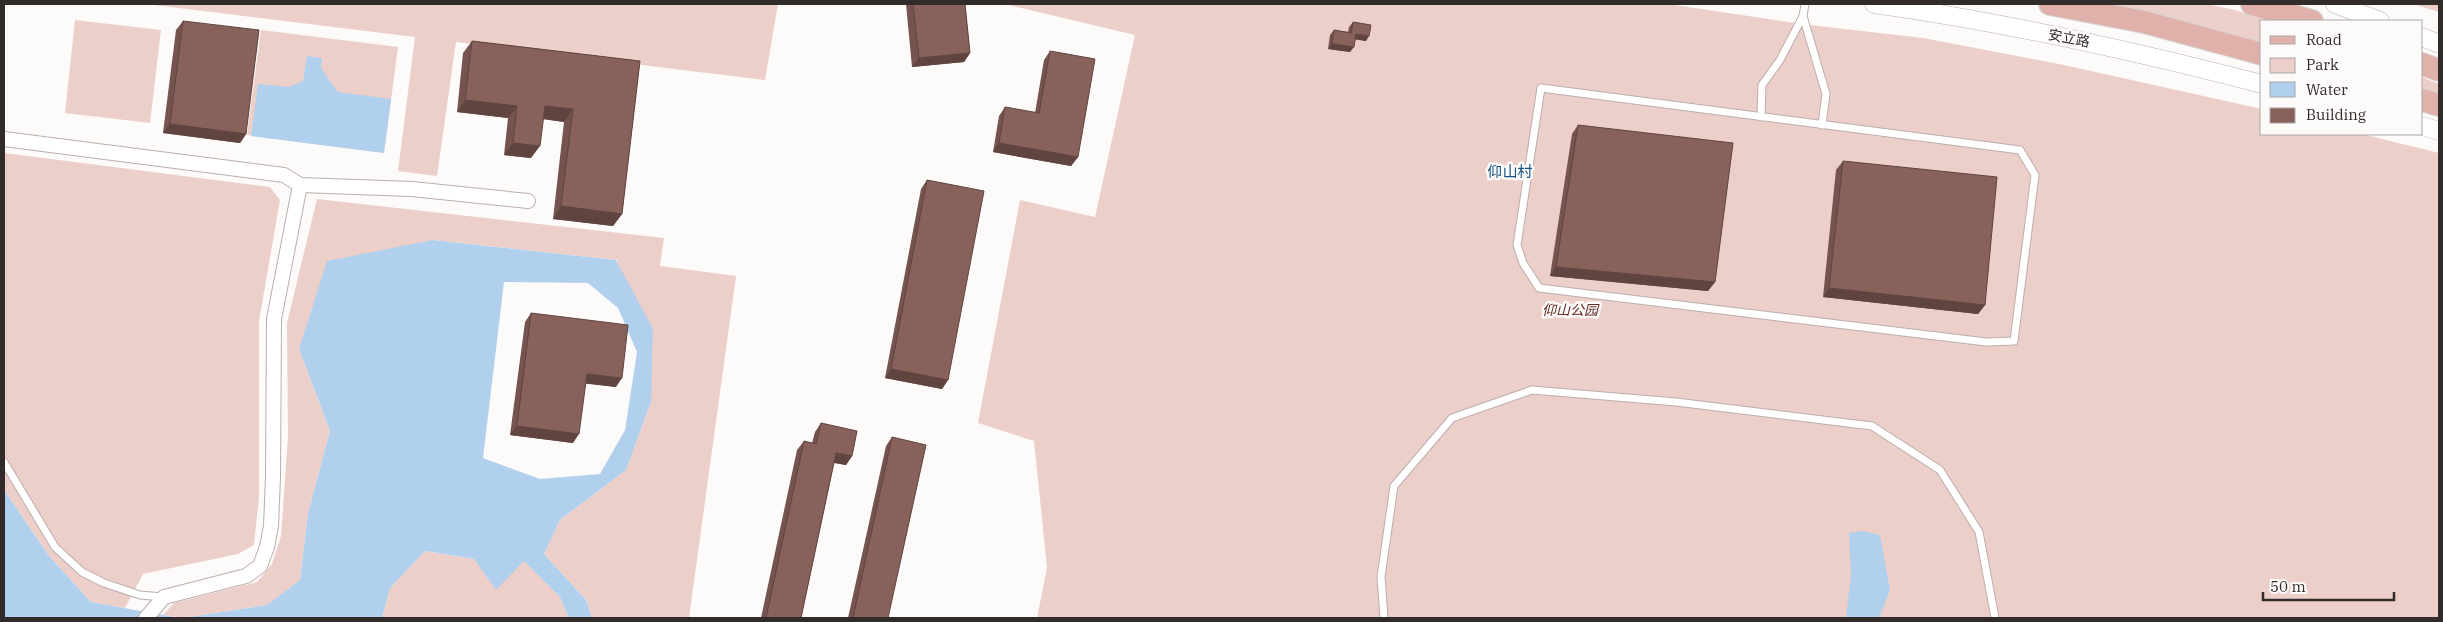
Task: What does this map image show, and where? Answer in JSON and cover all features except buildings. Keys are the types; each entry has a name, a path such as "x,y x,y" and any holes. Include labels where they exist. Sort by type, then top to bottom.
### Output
{"main road":[{"path":"2050,4 2144,22 2260,53"},
{"path":"2252,4 2308,20"},
{"path":"2423,64 2439,70"},
{"path":"2423,100 2439,105"}],"street":[{"name":"安立路","path":"1874,4 1921,10 2072,39 2153,56 2260,83"},
{"path":"2335,4 2377,20"},
{"path":"2423,37 2439,44"},
{"path":"2423,126 2439,131"},
{"path":"4,139 284,175 300,185 412,190 528,202"},
{"path":"150,613 164,597 246,576 260,566 267,547 271,526 273,477 274,319 300,185"}],"lane":[{"path":"1761,116 1762,85 1780,60 1803,16 1805,4"},
{"path":"1803,16 1826,94 1822,125"},
{"path":"1541,88 1822,125 2020,150 2035,175 2014,341 1986,342 1539,288 1523,263 1517,246 1541,88"},
{"path":"1384,618 1382,577 1394,486 1452,418 1532,390 1676,402 1872,426 1940,470 1979,532 1995,618"},
{"path":"4,462 55,547 82,572 104,583 140,595 164,597"}],"green space":[{"path":"146,4 778,4 765,80 456,42 437,176 398,171 415,37"},
{"name":"仰山公园","path":"1004,4 1668,4 1801,24 1923,38 2064,65 2260,109 2260,135 2366,135 2439,153 2439,618 1037,618 1047,568 1034,441 978,423 1020,200 1095,217 1135,35"},
{"path":"2096,4 2207,4 2235,10 2266,20 2260,20 2260,45"},
{"path":"2413,4 2439,4 2439,12"},
{"path":"75,20 161,30 150,123 65,113"},
{"path":"261,30 398,47 384,153 247,135"},
{"path":"2423,77 2439,84 2439,93 2423,89"},
{"path":"4,153 270,187 280,200 259,321 259,497 254,545 238,554 143,574 125,608 91,602 49,556 4,490"},
{"path":"317,199 664,238 660,266 736,276 689,618 592,618 586,600 544,554 560,520 626,470 651,402 617,260 433,240 299,349 330,431 308,513 300,580 267,605 183,618 163,615 174,603 257,582 272,564 281,536 288,437 287,323"},
{"path":"425,551 474,559 524,560 560,597 569,618 382,618 390,588"}],"water":[{"path":"307,56 322,58 321,68 338,92 391,99 384,153 251,136 258,84 289,87 303,81"},
{"path":"433,240 616,260 653,329 651,402 626,470 560,520 544,554 586,600 592,618 569,618 560,597 524,561 496,590 474,559 425,551 390,588 382,618 183,618 267,605 300,580 308,513 330,431 299,349 327,261","holes":["504,282 588,283 618,308 637,352 625,430 600,474 540,479 483,458"]},
{"path":"4,490 49,556 91,602 180,618 4,618"},
{"path":"1863,531 1880,535 1890,590 1879,618 1846,618 1851,575 1849,533"}],"district":[{"name":"仰山村","path":"1510,172"}]}
